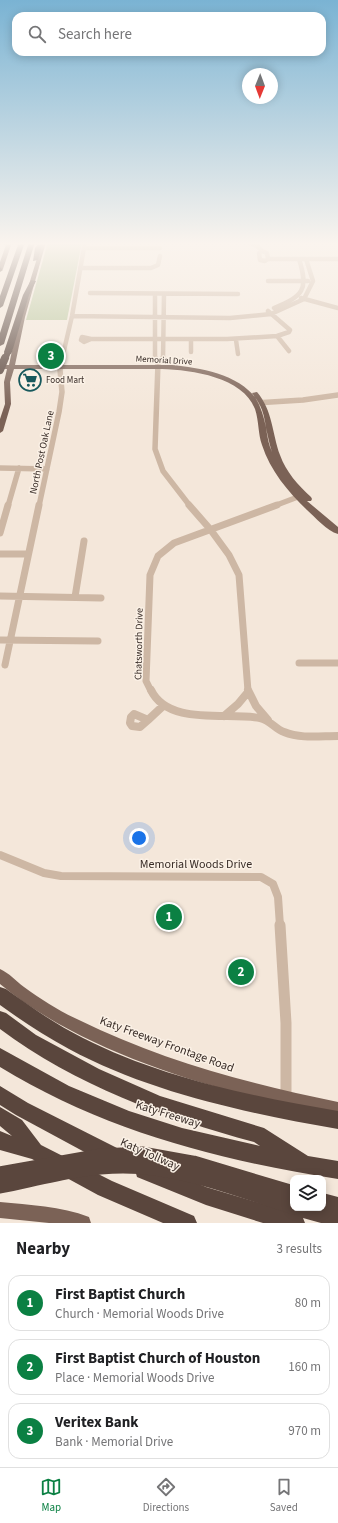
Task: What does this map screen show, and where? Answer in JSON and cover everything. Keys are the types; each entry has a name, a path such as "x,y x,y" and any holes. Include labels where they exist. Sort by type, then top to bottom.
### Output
{"highway":[{"path":"0,344 14,299"},
{"path":"5,366 12,353 25,299"},
{"path":"0,995 33,1019 66,1039 121,1064 191,1087 263,1107 338,1120"},
{"path":"3,1020 51,1053 107,1082 158,1104 210,1121 258,1134 308,1165"},
{"name":"Katy Freeway","path":"0,1057 58,1091 94,1107 140,1124 174,1135 308,1165 338,1170"},
{"name":"Katy Tollway","path":"0,1095 81,1140 164,1179 213,1198 295,1223"},
{"path":"0,1116 16,1126 35,1151"},
{"path":"0,1140 8,1144 35,1151 105,1188 187,1223"},
{"path":"0,1175 100,1157 143,1155 193,1164 290,1193"},
{"path":"0,1185 93,1168 121,1165 148,1166 193,1175 290,1205"},
{"path":"326,1204 338,1207"},
{"path":"312,1211 338,1218"}],"main road":[{"path":"0,359 9,357 12,353"},
{"path":"0,382 5,366 12,353"},
{"name":"Memorial Drive","path":"61,365 101,363 158,365 194,370 214,375 231,382 259,402 265,443 274,458 284,482 338,531"},
{"name":"Memorial Drive","path":"5,366 158,365"},
{"path":"0,431 8,404 5,366"},
{"name":"Memorial Drive","path":"300,496 338,524"},
{"name":"Katy Freeway Frontage Road","path":"0,976 44,1010 63,1021 123,1048 192,1073 240,1087 286,1099 338,1109"},
{"path":"0,1210 48,1215 83,1223"}],"street":[{"name":"North Post Oak Lane","path":"5,665 60,407 62,392 59,374 75,299"},
{"path":"155,299 154,340 155,359 158,365 155,433 156,449 163,471 180,494 210,529 229,555 239,575 248,692 256,706 268,720"},
{"path":"158,365 163,360 164,299"},
{"path":"269,312 291,299"},
{"path":"72,316 155,315 243,317 288,308 302,299"},
{"path":"308,299 338,308"},
{"path":"91,339 236,340 287,334 290,330 269,312"},
{"path":"277,336 289,351"},
{"path":"191,339 191,352"},
{"path":"236,340 238,354"},
{"path":"155,348 163,348"},
{"path":"259,402 303,400 338,394"},
{"path":"0,468 47,469"},
{"path":"0,533 19,468"},
{"name":"Chatsworth Drive","path":"300,496 210,529 165,548 153,563 150,575 146,681 150,694 158,703 183,714 248,716 268,720 283,732 298,736 338,736"},
{"path":"75,597 84,541"},
{"path":"0,554 28,554"},
{"path":"0,596 101,598"},
{"path":"0,640 98,641"},
{"path":"300,663 338,663"},
{"path":"224,716 238,704 248,692"},
{"path":"148,720 164,706"},
{"name":"Memorial Woods Drive","path":"0,855 44,873 61,876 261,877 273,884 278,897 285,1002 287,1076 286,1099"}],"green space":[{"path":"32,299 71,299 67,320 26,320"}],"place":[{"name":"Veritex Bank","path":"51,356"},
{"name":"Food Mart","path":"30,380"},
{"name":"First Baptist Church","path":"169,917"},
{"name":"First Baptist Church of Houston","path":"241,972"}]}
